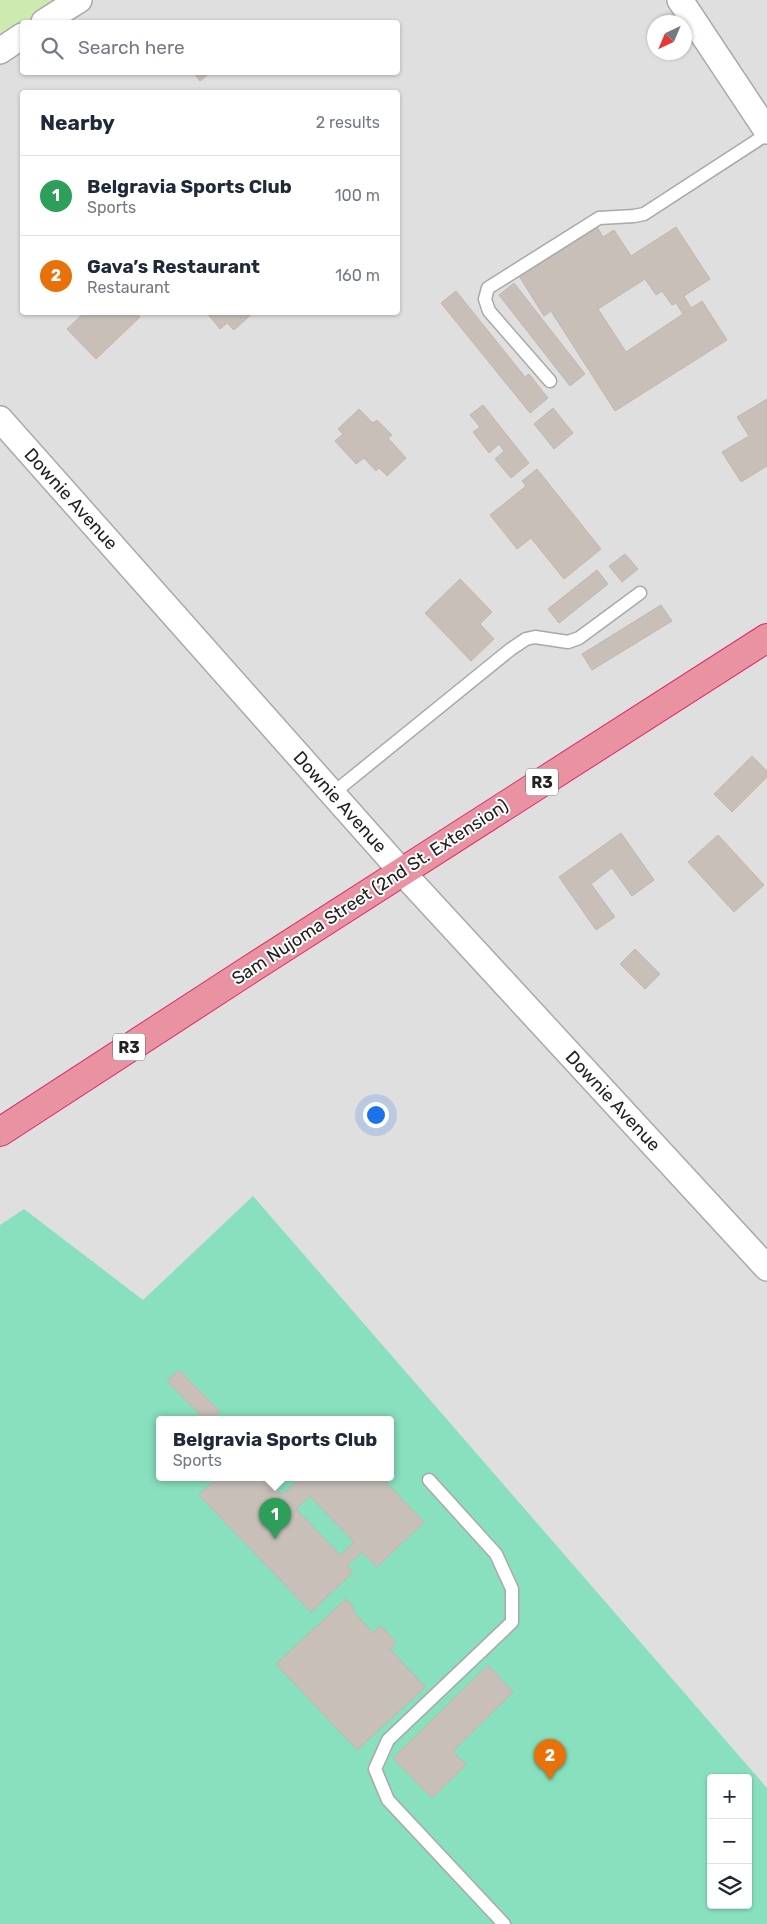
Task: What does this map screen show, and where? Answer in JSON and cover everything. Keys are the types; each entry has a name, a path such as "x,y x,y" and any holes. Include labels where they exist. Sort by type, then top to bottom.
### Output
{"highway":[{"name":"Sam Nujoma Street (2nd St. Extension)","path":"0,1132 767,638"}],"street":[{"path":"47,20 79,0"},
{"path":"680,0 767,132"},
{"path":"0,50 20,37"},
{"name":"Downie Avenue","path":"0,420 402,872 767,1268"}],"lane":[{"path":"550,381 489,311 485,299 488,288 599,218 644,214 767,132"},
{"path":"332,794 511,649 526,639 535,637 568,642 579,638 640,593"},
{"path":"429,1480 496,1554 512,1589 512,1622 388,1740 375,1769 388,1800 504,1924"}],"shaded area":[{"path":"58,0 767,0 767,1924 0,1924 0,39 20,25 20,75 400,75 400,20 28,20"}],"green space":[{"path":"0,0 58,0 28,20 20,20 20,26 0,39"},
{"path":"253,1196 767,1788 767,1924 0,1924 0,1225 24,1209 143,1300"}],"building":[{"path":"195,75 207,75 200,81"},
{"path":"597,227 603,237 614,230 631,256 676,227 710,279 684,296 691,308 702,301 727,340 615,411 551,311 544,316 519,276","holes":["645,279 656,295 662,291 672,305 676,303 683,314 626,352 598,309"]},
{"path":"514,283 585,374 570,386 499,295"},
{"path":"456,291 525,377 529,374 548,398 530,413 441,303"},
{"path":"82,315 138,315 140,317 96,359 67,329"},
{"path":"208,315 251,315 234,330 227,323 220,329"},
{"path":"767,399 767,466 741,482 722,452 749,436 737,417"},
{"path":"483,405 529,463 511,478 495,459 504,451 499,444 489,453 473,432 480,427 470,415"},
{"path":"553,408 573,433 554,449 534,424"},
{"path":"359,409 373,423 377,420 392,435 388,438 406,458 387,476 379,468 376,471 364,458 356,464 335,441 343,434 338,429"},
{"path":"537,469 601,549 564,579 531,538 517,549 490,515 526,486 522,481"},
{"path":"625,554 638,569 622,582 609,566"},
{"path":"597,570 608,584 559,623 548,609"},
{"path":"460,579 492,612 480,624 494,639 471,661 425,613"},
{"path":"661,605 672,621 592,670 582,654"},
{"path":"752,756 767,771 767,777 732,812 714,794"},
{"path":"621,833 654,880 632,896 612,868 591,884 615,917 596,930 559,877"},
{"path":"718,835 764,885 734,912 688,862"},
{"path":"635,949 660,974 645,989 620,964"},
{"path":"179,1370 220,1411 215,1416 201,1416 167,1381"},
{"path":"214,1481 282,1481 275,1488 282,1495 297,1481 385,1481 424,1522 377,1567 362,1552 347,1566 353,1572 311,1612 199,1495","holes":["310,1496 354,1542 340,1555 296,1509"]},
{"path":"346,1599 354,1608 352,1610 373,1633 381,1626 396,1643 390,1649 425,1687 357,1750 276,1664"},
{"path":"488,1665 513,1692 453,1751 466,1765 432,1798 393,1758"}],"place":[{"name":"Belgravia Sports Club","path":"275,1539"},
{"name":"Gava’s Restaurant","path":"550,1780"}]}
